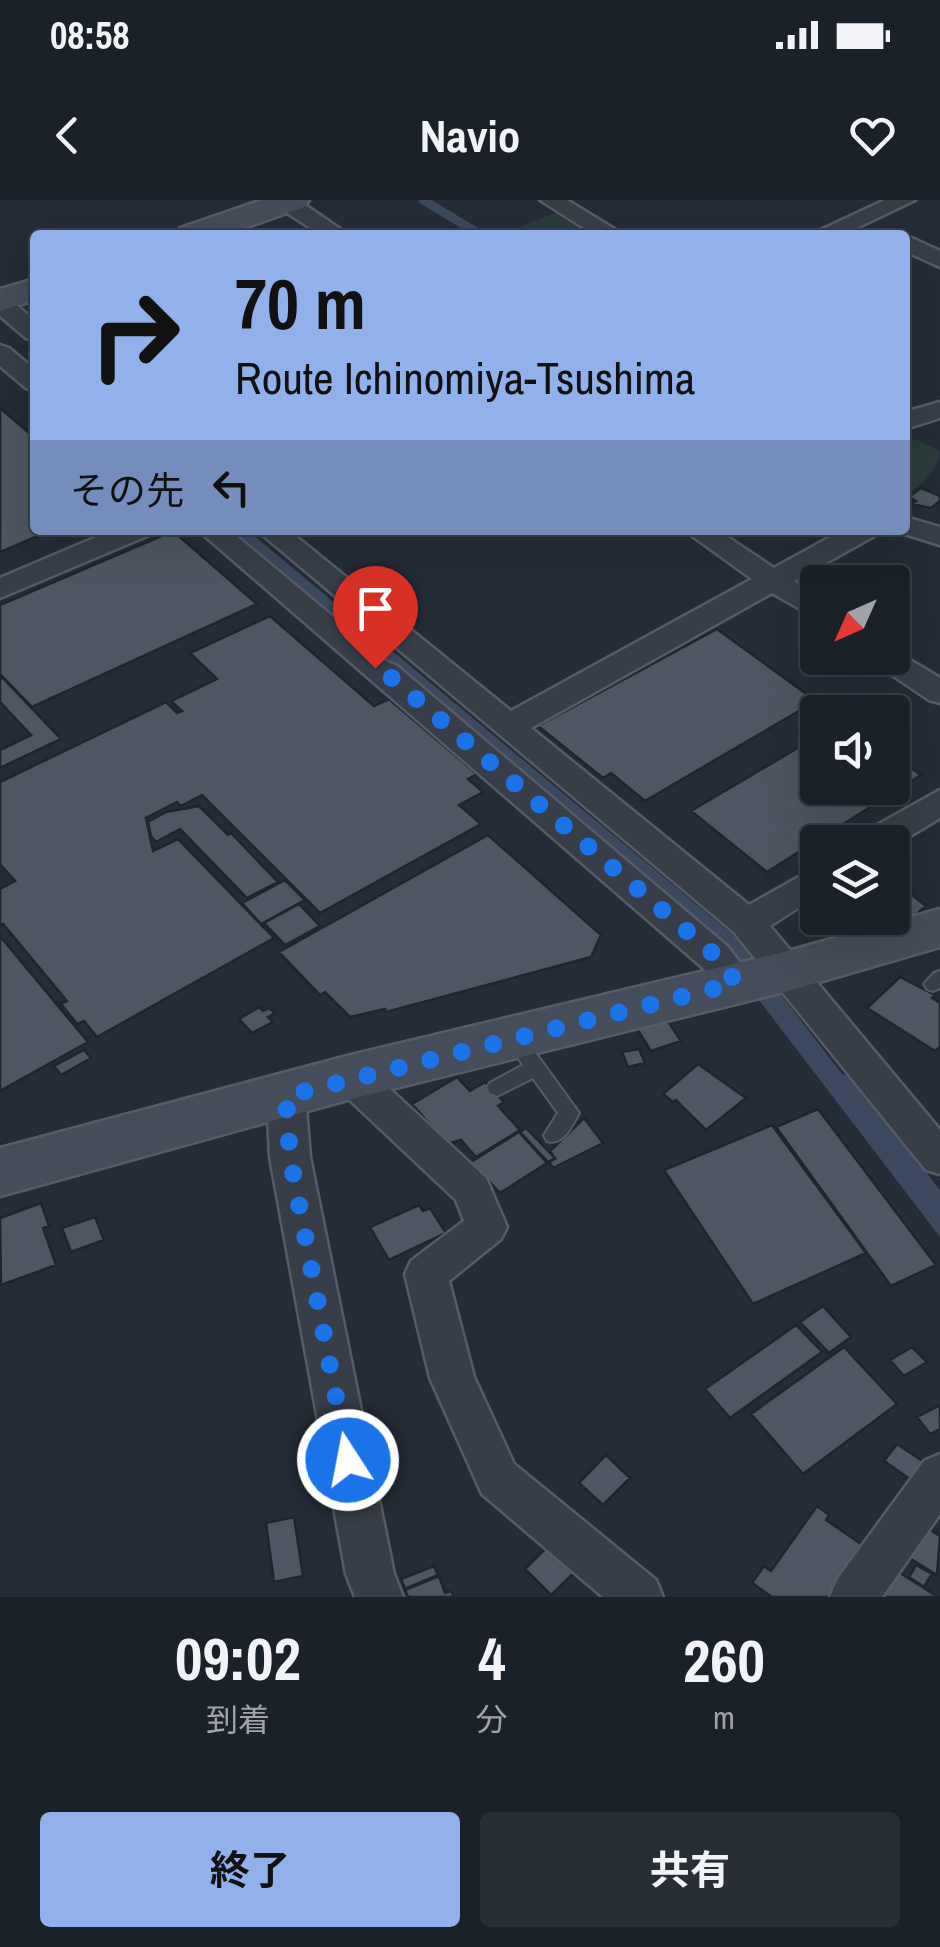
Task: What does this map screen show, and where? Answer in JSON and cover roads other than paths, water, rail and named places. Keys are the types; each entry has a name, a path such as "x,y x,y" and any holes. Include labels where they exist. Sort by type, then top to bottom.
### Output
{"main road":[{"path":"206,230 290,201"},
{"path":"0,302 30,291"},
{"path":"0,1172 351,1077 524,1052 761,977 936,954"}],"street":[{"path":"551,200 603,230"},
{"path":"880,230 850,214 881,200"},
{"path":"833,230 904,200"},
{"path":"290,201 330,230"},
{"path":"910,245 940,260"},
{"path":"0,302 30,329"},
{"path":"0,353 30,379"},
{"path":"910,527 940,536"},
{"path":"0,573 90,535"},
{"path":"0,589 125,535"},
{"path":"218,535 716,956 761,977 940,1158"},
{"path":"277,535 746,922 761,977"},
{"path":"706,535 800,598"},
{"path":"509,726 855,535"},
{"path":"910,673 940,693"},
{"path":"903,825 940,802"},
{"path":"746,922 800,889"},
{"path":"351,1077 472,1190 486,1228 426,1274 452,1378 498,1478 639,1597"},
{"path":"286,1096 294,1176 370,1574 379,1597"},
{"path":"854,1597 940,1476"}],"lane":[{"path":"498,1088 524,1052 568,1113 554,1135"}],"water":[{"path":"229,535 253,535 738,939 842,1074 852,1077 940,1190 940,1237 723,953"}],"waterway":[{"path":"423,200 473,230"}]}
